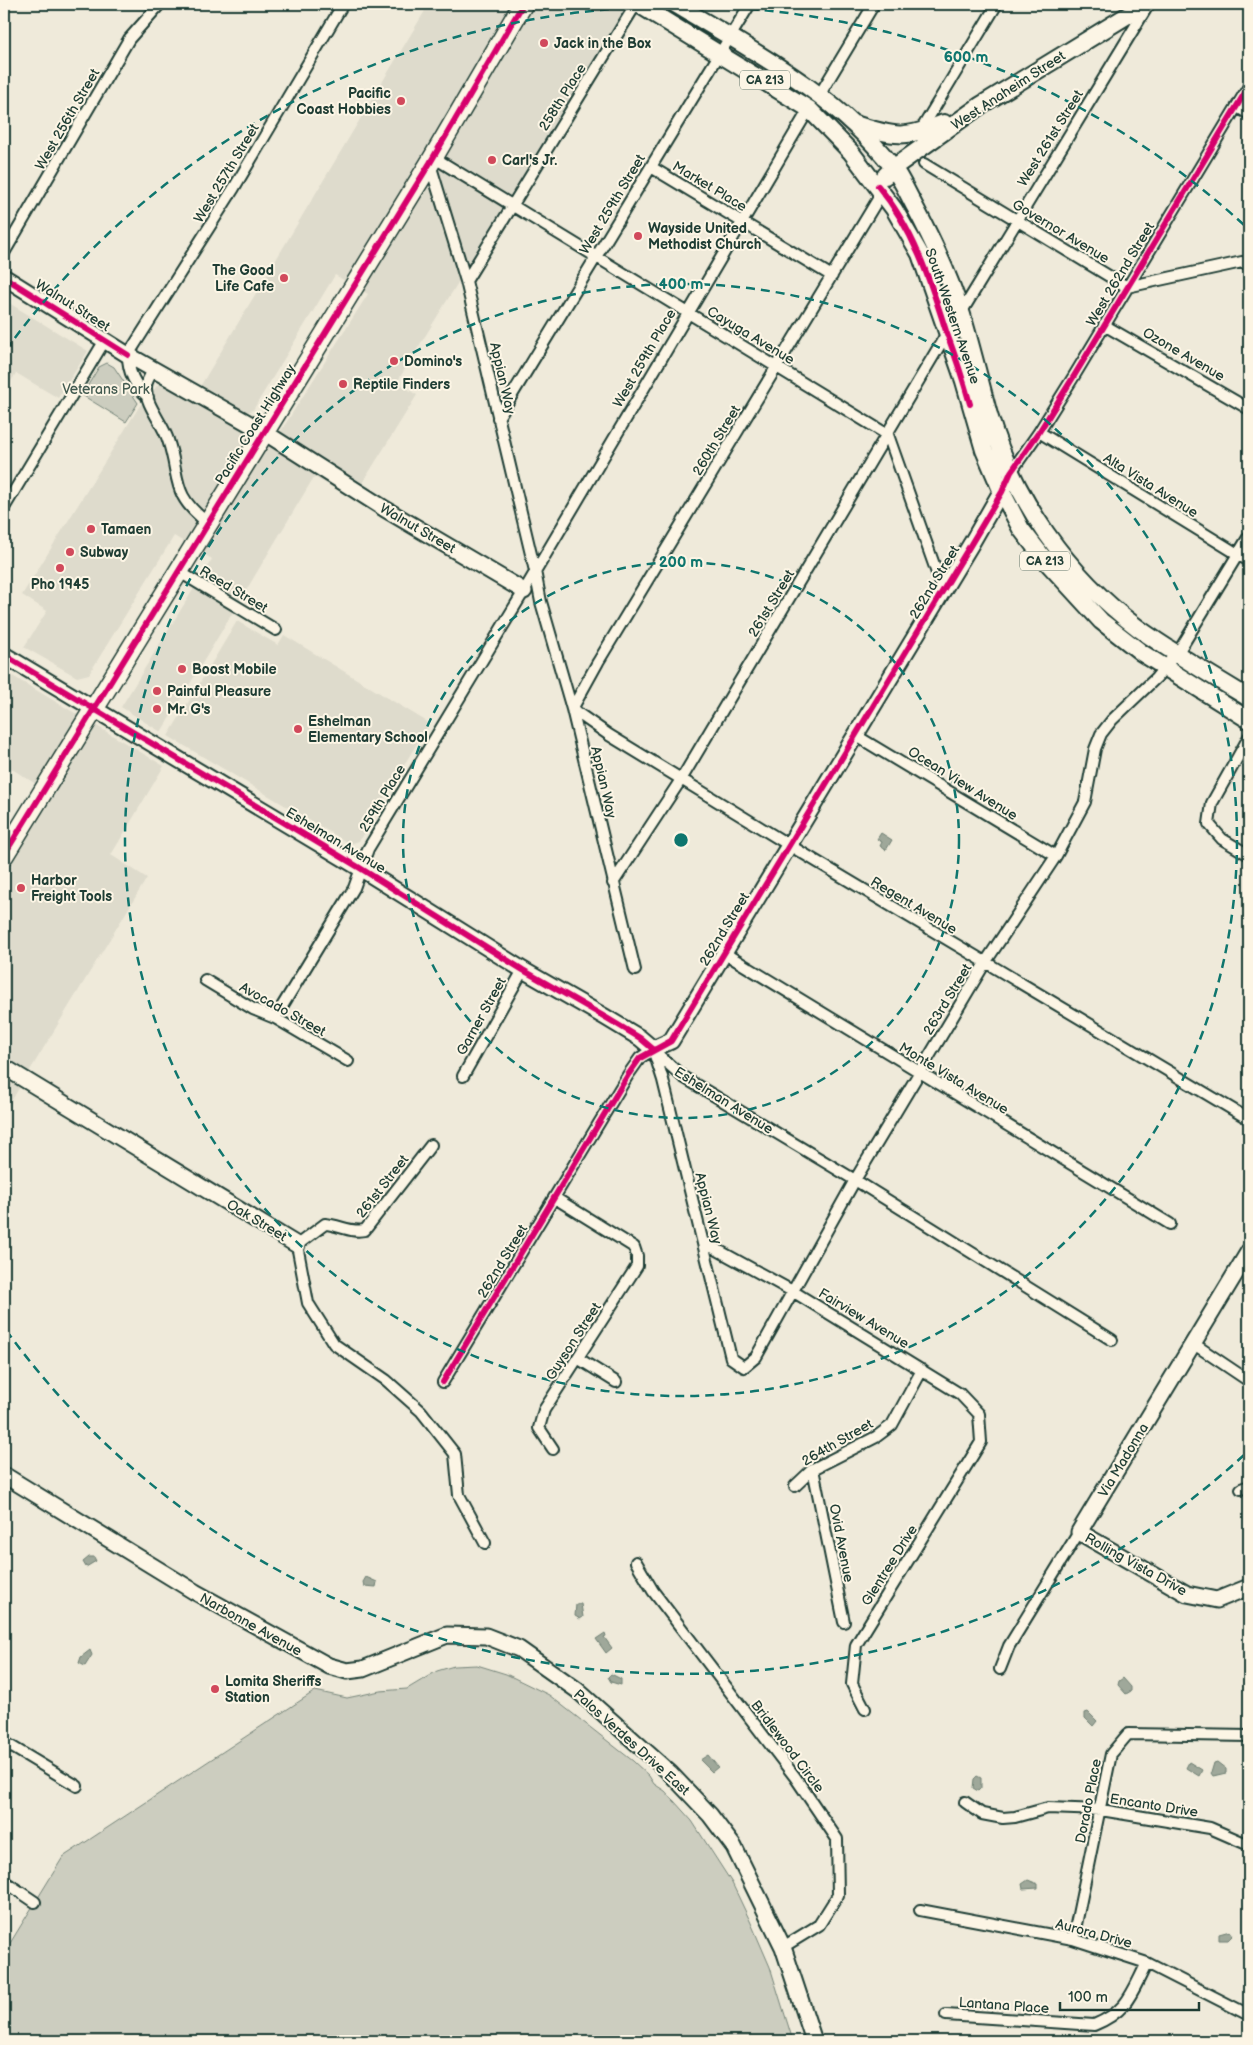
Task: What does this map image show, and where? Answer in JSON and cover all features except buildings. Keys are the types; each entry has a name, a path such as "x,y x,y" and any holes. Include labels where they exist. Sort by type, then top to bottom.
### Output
{"highway":[{"name":"Pacific Coast Highway","path":"4,855 92,708 431,160 523,4"}],"main road":[{"name":"South Western Avenue","path":"637,4 810,109 851,152 894,209 920,254 984,450 1002,492 1021,529 1045,560 1100,621 1164,668 1249,720"},
{"name":"South Western Avenue","path":"675,4 820,94 854,124 893,168 924,224 961,313 990,417 1011,472 1033,514 1059,551 1081,576 1138,627 1249,698"},
{"name":"West Anaheim Street","path":"878,186 893,168 968,114 1147,4"},
{"path":"854,124 890,134 918,134 968,114"}],"street":[{"name":"West 256th Street","path":"4,253 130,39 160,4"},
{"name":"West 257th Street","path":"128,355 234,188 344,4"},
{"name":"258th Place","path":"466,281 637,4"},
{"name":"West 259th Street","path":"498,418 750,4"},
{"path":"820,94 874,4"},
{"path":"924,125 997,4"},
{"name":"West 261st Street","path":"961,313 1147,4"},
{"name":"West 262nd Street","path":"1011,472 1039,432 1249,86"},
{"path":"1237,107 1249,114"},
{"name":"West 259th Place","path":"535,571 687,312 810,109"},
{"name":"Cayuga Avenue","path":"431,160 596,256 888,435"},
{"name":"Appian Way","path":"431,160 466,281 535,571 540,602 572,709 635,970"},
{"name":"Governor Avenue","path":"924,164 1127,287"},
{"name":"Market Place","path":"651,167 832,276"},
{"name":"260th Street","path":"572,709 878,199 878,186"},
{"path":"1127,287 1242,262 1249,265"},
{"name":"Walnut Street","path":"4,277 128,355 264,432 385,509 524,590"},
{"name":"Ozone Avenue","path":"1104,325 1249,409"},
{"name":"261st Street","path":"613,883 682,778 947,333"},
{"path":"4,508 105,340"},
{"path":"128,355 128,369 141,391 148,398"},
{"path":"154,369 146,386 148,398 168,439 176,484 182,497 193,512 208,523"},
{"name":"Alta Vista Avenue","path":"1039,432 1249,561"},
{"path":"888,435 943,590"},
{"name":"262nd Street","path":"443,1382 628,1075 640,1058 671,1041 1002,492 1011,472"},
{"name":"263rd Street","path":"744,1368 756,1357 855,1180 985,963 1056,856 1085,802 1095,749 1101,734 1176,653 1249,536"},
{"name":"Reed Street","path":"178,571 276,630"},
{"name":"259th Place","path":"275,1018 354,888 368,849 535,571"},
{"path":"524,590 540,602"},
{"name":"Eshelman Avenue","path":"4,655 360,868 523,970 605,1016 640,1038 683,1078 855,1180 1112,1340"},
{"name":"Regent Avenue","path":"572,709 609,735 789,845 1247,1118"},
{"name":"Ocean View Avenue","path":"855,734 1056,856"},
{"path":"1249,737 1212,803 1209,824 1222,839 1249,855"},
{"name":"Monte Vista Avenue","path":"724,953 1170,1224"},
{"name":"Garner Street","path":"463,1076 523,970"},
{"name":"Avocado Street","path":"205,980 252,1009 275,1018 348,1061"},
{"name":"Appian Way","path":"653,1050 663,1080 731,1358 744,1368"},
{"name":"Oak Street","path":"4,1068 297,1245 308,1303 334,1344 386,1380 421,1411 455,1454 459,1495 485,1543"},
{"name":"261st Street","path":"297,1245 324,1224 339,1225 356,1232 366,1230 431,1145"},
{"name":"Guyson Street","path":"553,1449 540,1432 539,1420 637,1266 637,1256 634,1247 555,1198"},
{"name":"Fairview Avenue","path":"703,1242 794,1292 960,1394 979,1414 981,1442"},
{"name":"Via Madonna","path":"1000,1670 1009,1646 1249,1251"},
{"path":"1194,1344 1249,1381"},
{"path":"579,1359 616,1382"},
{"name":"264th Street","path":"796,1486 813,1469 876,1437 892,1425 922,1370"},
{"name":"Glentree Drive","path":"865,1709 852,1684 856,1645 981,1442"},
{"name":"Ovid Avenue","path":"813,1469 844,1622"},
{"name":"Narbonne Avenue","path":"4,1475 195,1592 329,1666 347,1671 363,1669 447,1635 486,1636 519,1649"},
{"name":"Rolling Vista Drive","path":"1079,1532 1187,1594 1217,1600 1249,1587"},
{"name":"Bridlewood Circle","path":"636,1562 653,1591 795,1777 837,1839 838,1895 819,1925 783,1947"},
{"name":"Palos Verdes Drive East","path":"519,1649 576,1690 670,1773 710,1816 734,1847 783,1947 814,2041"},
{"name":"Dorado Place","path":"1073,1940 1111,1754 1128,1734 1249,1736"},
{"path":"4,1742 77,1786"},
{"name":"Encanto Drive","path":"965,1802 982,1814 1003,1818 1015,1817 1048,1808 1101,1810 1210,1828 1249,1845"},
{"path":"4,1881 36,1902"},
{"name":"Aurora Drive","path":"920,1910 1073,1940 1147,1962 1249,2015"},
{"name":"Lantana Place","path":"946,2015 1094,2025 1111,2018 1125,2006 1147,1962"}],"shaded area":[{"path":"429,4 629,4 397,382 417,395 353,498 314,477 161,732 121,707 212,559 174,536 89,674 77,677 24,647 47,611 22,595 139,407 162,380 272,445 368,294 335,275 253,410 247,412 201,385"},
{"path":"4,300 88,351 58,398 16,373 4,393"},
{"name":"Eshelman Elementary School","path":"237,621 278,645 284,635 429,723 359,841 350,844 168,736"},
{"path":"4,671 164,766 111,855 147,878 4,1113 4,877 52,794 4,764"},
{"path":"881,833 892,840 886,850 880,846 882,842 877,839"},
{"path":"89,1557 94,1557 96,1561 86,1567 83,1562"},
{"path":"366,1577 377,1582 376,1587 364,1586 363,1582"},
{"path":"576,1604 581,1604 583,1617 580,1619 575,1616"},
{"path":"605,1633 606,1636 604,1637 612,1648 606,1653 596,1639"},
{"path":"90,1650 92,1655 85,1666 79,1663 81,1657"},
{"path":"611,1674 621,1679 621,1685 611,1682 608,1677"},
{"path":"1123,1678 1131,1687 1131,1691 1126,1694 1118,1685 1119,1681"},
{"path":"1088,1712 1097,1721 1093,1726 1085,1718 1085,1713"},
{"path":"708,1755 718,1767 712,1772 700,1760"},
{"path":"1189,1762 1202,1770 1199,1776 1186,1768"},
{"path":"1217,1762 1226,1769 1226,1773 1213,1776 1211,1773 1214,1763"},
{"path":"977,1776 981,1778 981,1788 978,1791 973,1788 974,1779"},
{"path":"1028,1880 1038,1884 1038,1888 1023,1889 1022,1884"},
{"path":"1230,1931 1233,1935 1228,1940 1219,1940 1219,1934"}],"green space":[{"name":"Veterans Park","path":"107,363 114,367 138,403 126,422 82,395 99,367"},
{"path":"477,1665 506,1674 549,1695 633,1761 649,1776 654,1784 665,1791 692,1821 732,1883 751,1923 770,1967 793,2041 4,2041 4,1953 63,1857 315,1691 347,1698 380,1691 407,1689 437,1671 454,1666"}],"cycle path":[{"path":"4,855 430,163 523,4"},
{"path":"443,1382 628,1075 640,1058 671,1041 971,544 1002,492 1011,472 1074,376 1249,86"},
{"path":"878,186 901,219 919,255 934,293 970,404"},
{"path":"4,277 128,355"},
{"path":"4,655 360,868 523,970 640,1038 653,1049"}],"place":[{"name":"Jack in the Box","path":"544,43"},
{"name":"Pacific Coast Hobbies","path":"401,101"},
{"name":"Carl's Jr.","path":"492,160"},
{"name":"Wayside United Methodist Church","path":"638,236"},
{"name":"The Good Life Cafe","path":"284,278"},
{"name":"Domino's","path":"394,361"},
{"name":"Reptile Finders","path":"343,384"},
{"name":"Tamaen","path":"91,529"},
{"name":"Subway","path":"70,552"},
{"name":"Pho 1945","path":"60,568"},
{"name":"Boost Mobile","path":"182,669"},
{"name":"Painful Pleasure","path":"157,691"},
{"name":"Mr. G's","path":"157,709"},
{"name":"Eshelman Elementary School","path":"298,729"},
{"name":"Harbor Freight Tools","path":"21,888"},
{"name":"Lomita Sheriffs Station","path":"215,1689"}]}
